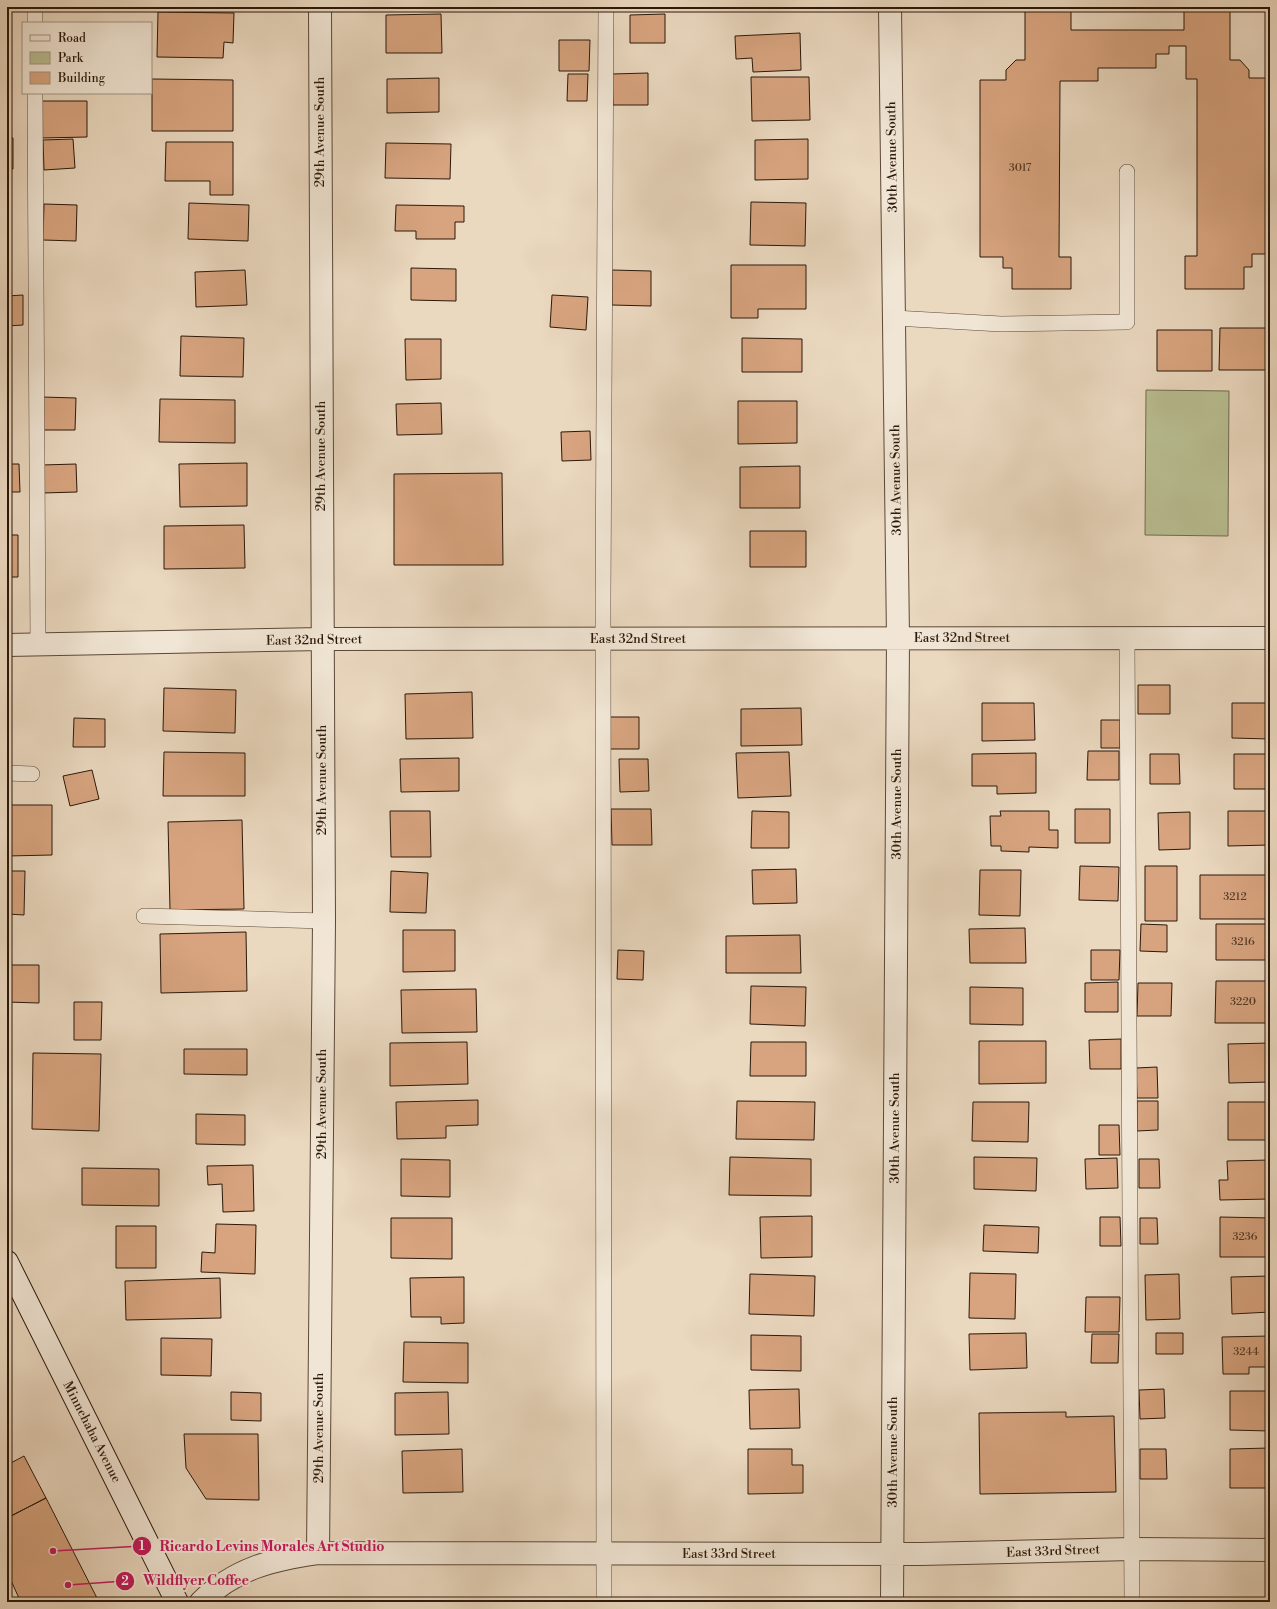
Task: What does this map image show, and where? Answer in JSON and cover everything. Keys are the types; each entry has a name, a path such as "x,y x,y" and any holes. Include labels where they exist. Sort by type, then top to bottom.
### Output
{"street":[{"name":"29th Avenue South","path":"318,1553 324,921 321,639 320,7"},
{"name":"30th Avenue South","path":"890,7 898,638 892,1602"},
{"name":"East 32nd Street","path":"7,645 321,639 1270,638"},
{"name":"Minnehaha Avenue","path":"7,1262 178,1602"},
{"name":"East 33rd Street","path":"201,1602 209,1594 259,1564 287,1557 318,1553 892,1554 1132,1549 1270,1550"}],"lane":[{"path":"34,7 35,22"},
{"path":"604,1602 604,639 606,7"},
{"path":"35,94 38,645"},
{"path":"894,318 1001,324 1127,322 1127,172"},
{"path":"1127,638 1132,1602"},
{"path":"7,773 32,774"},
{"path":"144,916 324,921"}],"green space":[{"path":"1146,390 1229,391 1228,536 1145,535"}],"building":[{"path":"1025,7 1071,7 1071,30 1184,30 1184,7 1230,7 1230,60 1240,60 1249,70 1249,78 1270,78 1270,254 1252,254 1252,267 1244,267 1244,289 1185,289 1185,256 1197,256 1197,79 1186,79 1186,46 1169,46 1169,54 1156,54 1156,68 1098,68 1098,81 1060,81 1059,257 1071,257 1071,289 1012,289 1012,268 1003,268 1003,257 980,257 980,80 1006,80 1006,70 1016,60 1025,60"},
{"path":"158,12 234,13 233,43 224,42 223,58 157,57"},
{"path":"441,14 442,53 386,53 386,15"},
{"path":"665,14 665,43 630,43 630,15"},
{"path":"800,33 801,70 753,72 752,58 736,59 735,36"},
{"path":"559,40 590,40 589,71 559,71"},
{"path":"648,73 648,105 613,105 612,74"},
{"path":"7,74 11,74 11,111 7,111"},
{"path":"568,74 588,74 587,101 567,101"},
{"path":"751,77 809,77 810,120 752,121"},
{"path":"439,78 439,112 387,113 387,79"},
{"path":"152,79 233,80 233,131 152,131"},
{"path":"39,101 87,101 87,137 40,138"},
{"path":"7,138 13,138 13,169 7,169"},
{"path":"73,139 75,168 44,170 43,140"},
{"path":"808,139 808,179 755,180 755,140"},
{"path":"166,142 233,142 233,195 210,195 210,181 165,181"},
{"path":"386,143 451,144 450,179 385,178"},
{"path":"751,202 806,203 805,246 750,245"},
{"path":"189,203 249,205 248,241 188,239"},
{"path":"44,204 77,205 76,241 43,240"},
{"path":"396,205 464,206 464,222 455,222 455,239 416,239 416,231 395,231"},
{"path":"731,265 806,265 806,309 758,309 758,318 731,318"},
{"path":"411,268 456,269 456,301 411,300"},
{"path":"245,270 247,305 196,307 195,272"},
{"path":"612,270 651,271 651,306 612,305"},
{"path":"23,295 23,325 7,326 7,296"},
{"path":"552,295 588,297 586,330 550,327"},
{"path":"1220,328 1270,328 1270,370 1219,370"},
{"path":"1157,330 1212,330 1212,371 1157,371"},
{"path":"181,336 244,338 243,377 180,376"},
{"path":"742,338 802,339 802,372 742,372"},
{"path":"405,339 441,339 441,379 406,380"},
{"path":"7,342 11,342 10,374 7,374"},
{"path":"42,397 76,398 75,430 42,430"},
{"path":"160,399 235,400 235,443 159,442"},
{"path":"738,401 797,401 797,443 738,444"},
{"path":"441,403 442,434 397,435 396,404"},
{"path":"590,431 591,460 562,461 561,432"},
{"path":"247,463 247,506 180,507 179,464"},
{"path":"7,464 19,464 20,492 7,492"},
{"path":"76,464 77,492 43,493 42,465"},
{"path":"800,466 800,508 740,508 740,467"},
{"path":"502,473 503,565 394,565 394,474"},
{"path":"244,525 245,568 164,569 164,526"},
{"path":"750,531 806,531 806,567 750,567"},
{"path":"7,535 18,535 18,577 7,577"},
{"path":"1138,685 1170,685 1170,714 1138,714"},
{"path":"164,688 236,690 235,733 163,731"},
{"path":"472,692 473,738 406,739 405,694"},
{"path":"982,703 1034,703 1035,740 982,741"},
{"path":"1232,703 1270,703 1270,739 1232,738"},
{"path":"801,708 802,745 741,746 741,709"},
{"path":"610,717 639,717 639,749 609,749"},
{"path":"74,718 105,719 105,747 73,747"},
{"path":"1101,720 1120,720 1120,748 1101,748"},
{"path":"1088,751 1119,751 1119,780 1087,780"},
{"path":"164,752 245,753 245,796 163,796"},
{"path":"789,752 791,796 738,798 736,753"},
{"path":"1036,753 1036,793 997,794 997,786 972,786 972,754"},
{"path":"1150,754 1179,754 1180,784 1150,784"},
{"path":"1234,754 1270,754 1270,789 1234,789"},
{"path":"459,758 459,791 401,792 400,759"},
{"path":"619,759 648,759 649,791 620,792"},
{"path":"92,770 99,799 70,806 63,776"},
{"path":"7,805 52,805 52,855 7,856"},
{"path":"611,809 651,809 652,845 612,845"},
{"path":"1075,809 1110,809 1110,843 1075,843"},
{"path":"390,811 430,811 431,857 391,857"},
{"path":"752,811 789,812 789,848 751,848"},
{"path":"1000,811 1049,811 1049,830 1058,830 1058,848 1029,847 1029,852 1001,851 1001,846 991,846 990,816 1001,816"},
{"path":"1228,811 1270,811 1270,845 1228,846"},
{"path":"1190,812 1190,849 1159,850 1158,813"},
{"path":"242,820 244,909 170,910 168,822"},
{"path":"1080,866 1119,867 1118,901 1079,900"},
{"path":"1145,866 1177,866 1177,921 1145,921"},
{"path":"796,869 797,903 753,904 752,870"},
{"path":"980,870 1021,870 1020,916 979,915"},
{"path":"7,871 25,871 24,915 7,914"},
{"path":"391,871 428,873 426,913 390,912"},
{"path":"1200,875 1270,875 1270,919 1200,919"},
{"path":"1141,924 1167,925 1167,952 1140,951"},
{"path":"1216,924 1270,924 1270,960 1216,960"},
{"path":"1025,928 1026,963 970,963 969,929"},
{"path":"403,930 455,930 455,971 403,972"},
{"path":"246,932 247,991 161,993 160,934"},
{"path":"800,935 801,973 726,973 726,936"},
{"path":"618,950 644,951 643,980 617,979"},
{"path":"1091,950 1120,950 1119,980 1091,980"},
{"path":"7,965 39,965 39,1003 7,1002"},
{"path":"1216,981 1270,981 1270,1023 1215,1023"},
{"path":"1118,982 1118,1012 1085,1012 1085,983"},
{"path":"1138,983 1172,983 1171,1016 1137,1016"},
{"path":"751,986 806,987 805,1026 750,1024"},
{"path":"970,987 1023,988 1023,1025 970,1024"},
{"path":"476,989 477,1032 402,1033 401,990"},
{"path":"74,1002 102,1002 101,1040 74,1040"},
{"path":"1121,1039 1121,1069 1090,1069 1089,1040"},
{"path":"979,1041 1046,1041 1046,1083 979,1084"},
{"path":"467,1042 468,1084 390,1086 390,1043"},
{"path":"751,1042 806,1042 806,1076 750,1076"},
{"path":"1270,1043 1270,1082 1229,1083 1228,1044"},
{"path":"184,1049 247,1049 247,1075 184,1074"},
{"path":"33,1053 101,1054 99,1131 32,1129"},
{"path":"1157,1067 1158,1098 1137,1098 1136,1068"},
{"path":"478,1100 478,1125 446,1126 446,1138 397,1139 396,1102"},
{"path":"737,1101 815,1102 814,1140 736,1139"},
{"path":"1137,1101 1158,1101 1158,1130 1137,1131"},
{"path":"973,1102 1029,1102 1028,1142 972,1141"},
{"path":"1228,1102 1270,1102 1270,1140 1228,1140"},
{"path":"196,1114 245,1115 245,1145 196,1144"},
{"path":"1099,1125 1119,1125 1120,1155 1099,1155"},
{"path":"730,1157 811,1159 811,1196 729,1195"},
{"path":"974,1157 1037,1158 1036,1191 974,1189"},
{"path":"1117,1158 1118,1188 1086,1189 1085,1159"},
{"path":"401,1159 450,1160 450,1197 401,1196"},
{"path":"1139,1159 1159,1159 1160,1188 1139,1188"},
{"path":"1270,1160 1270,1199 1220,1200 1219,1180 1228,1180 1227,1161"},
{"path":"253,1165 254,1211 223,1212 222,1184 208,1185 207,1166"},
{"path":"82,1168 159,1169 159,1206 82,1205"},
{"path":"812,1216 812,1257 761,1258 760,1217"},
{"path":"1100,1217 1120,1217 1121,1246 1100,1246"},
{"path":"1220,1217 1270,1218 1270,1257 1220,1257"},
{"path":"391,1218 452,1218 452,1259 391,1258"},
{"path":"1140,1218 1157,1218 1158,1244 1140,1244"},
{"path":"216,1224 256,1225 255,1274 201,1272 202,1252 215,1253"},
{"path":"984,1225 1039,1227 1038,1253 983,1251"},
{"path":"116,1226 156,1226 156,1268 116,1268"},
{"path":"970,1273 1016,1274 1015,1319 969,1318"},
{"path":"750,1274 815,1276 814,1316 749,1314"},
{"path":"1179,1274 1180,1319 1146,1320 1145,1275"},
{"path":"1270,1276 1270,1312 1232,1314 1231,1277"},
{"path":"464,1277 464,1323 441,1324 441,1317 411,1317 410,1278"},
{"path":"220,1278 221,1318 126,1320 125,1281"},
{"path":"1086,1297 1120,1297 1119,1332 1085,1332"},
{"path":"1026,1333 1027,1368 970,1370 969,1334"},
{"path":"1156,1333 1183,1333 1183,1354 1156,1354"},
{"path":"1092,1334 1119,1334 1118,1363 1091,1363"},
{"path":"751,1335 801,1336 801,1371 751,1370"},
{"path":"1270,1336 1270,1367 1249,1367 1249,1374 1223,1374 1222,1337"},
{"path":"161,1338 212,1339 211,1376 161,1375"},
{"path":"404,1342 468,1343 468,1383 403,1382"},
{"path":"799,1389 800,1428 750,1429 749,1390"},
{"path":"1164,1389 1165,1418 1140,1419 1139,1390"},
{"path":"1230,1391 1270,1391 1270,1431 1230,1430"},
{"path":"231,1392 261,1393 261,1421 231,1420"},
{"path":"448,1392 449,1434 395,1435 395,1393"},
{"path":"1066,1412 1066,1417 1114,1416 1116,1492 980,1494 979,1413"},
{"path":"184,1434 258,1434 259,1500 206,1499 186,1468"},
{"path":"1270,1448 1270,1488 1230,1488 1230,1449"},
{"path":"462,1449 463,1492 403,1493 402,1451"},
{"path":"748,1449 792,1449 792,1465 803,1465 803,1493 748,1494"},
{"path":"1140,1449 1166,1449 1167,1479 1140,1479"},
{"path":"24,1456 46,1498 7,1518 7,1465"},
{"path":"46,1498 99,1602 7,1602 7,1597 19,1598 7,1572 7,1518"}],"place":[{"name":"Ricardo Levins Morales Art Studio","path":"53,1551"},
{"name":"Wildflyer Coffee","path":"68,1585"}]}
